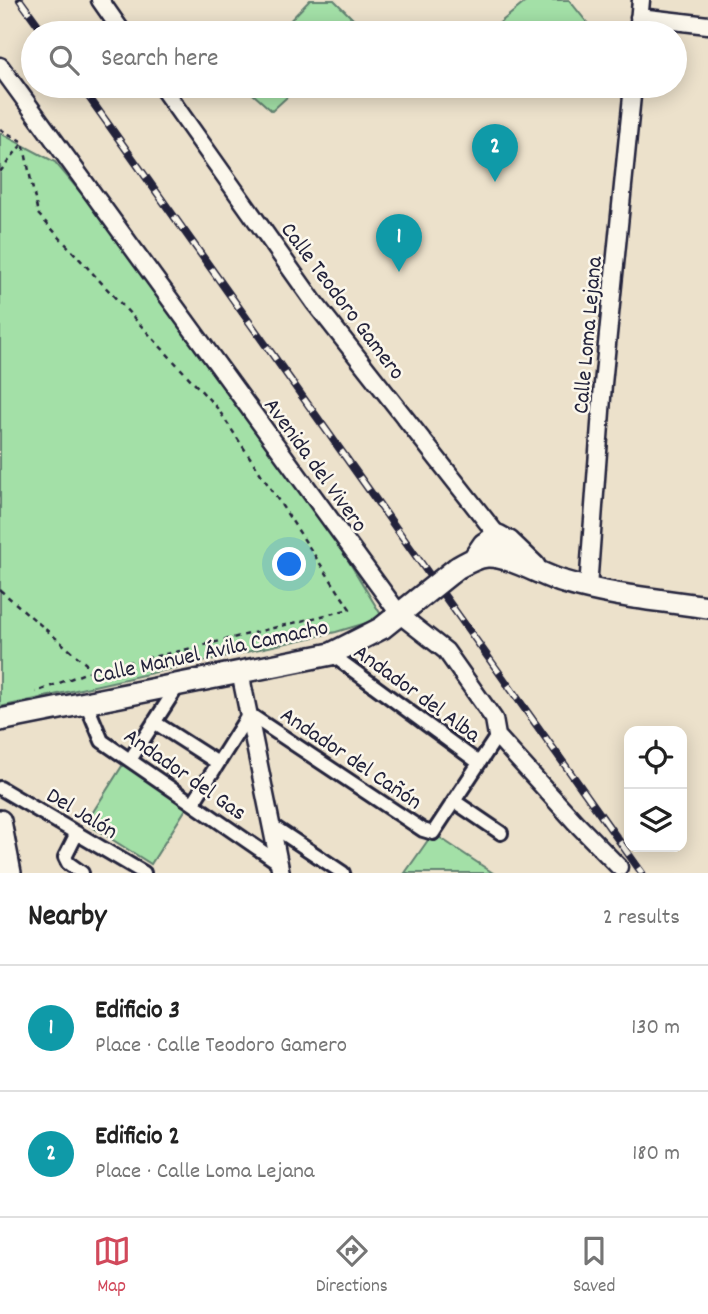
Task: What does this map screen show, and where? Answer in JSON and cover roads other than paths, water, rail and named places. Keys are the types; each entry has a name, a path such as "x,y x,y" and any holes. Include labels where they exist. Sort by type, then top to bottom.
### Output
{"street":[{"path":"100,0 115,21"},
{"path":"639,21 641,0"},
{"path":"687,25 708,25"},
{"name":"Avenida del Vivero","path":"0,66 21,95"},
{"name":"Avenida del Vivero","path":"23,98 400,615 446,651 494,719 498,736 617,870"},
{"name":"Calle Teodoro Gamero","path":"169,98 314,302 498,536"},
{"name":"Calle Loma Lejana","path":"587,588 603,384 632,98"},
{"path":"498,536 509,542 540,573"},
{"name":"Calle Manuel Ávila Camacho","path":"0,720 331,654 361,640 400,615 465,564 484,544 498,536"},
{"path":"465,564 488,556 503,558 587,588 708,607"},
{"name":"Andador del Alba","path":"331,654 479,763"},
{"path":"240,672 280,868"},
{"path":"130,760 179,684"},
{"name":"Andador del Gas","path":"86,703 103,741 280,868"},
{"path":"193,803 249,714"},
{"name":"Andador del Cañón","path":"249,714 422,830 433,833 454,801"},
{"path":"154,722 218,763"},
{"path":"498,736 454,801 501,833"},
{"name":"Del Jalón","path":"0,788 144,873"},
{"path":"0,821 10,873"},
{"path":"271,825 343,873"},
{"path":"77,833 65,858 82,873"}],"railway":[{"path":"20,0 35,21"},
{"path":"90,98 642,873"}],"place":[{"name":"Edificio 2","path":"495,182"},
{"name":"Edificio 3","path":"399,272"}]}
